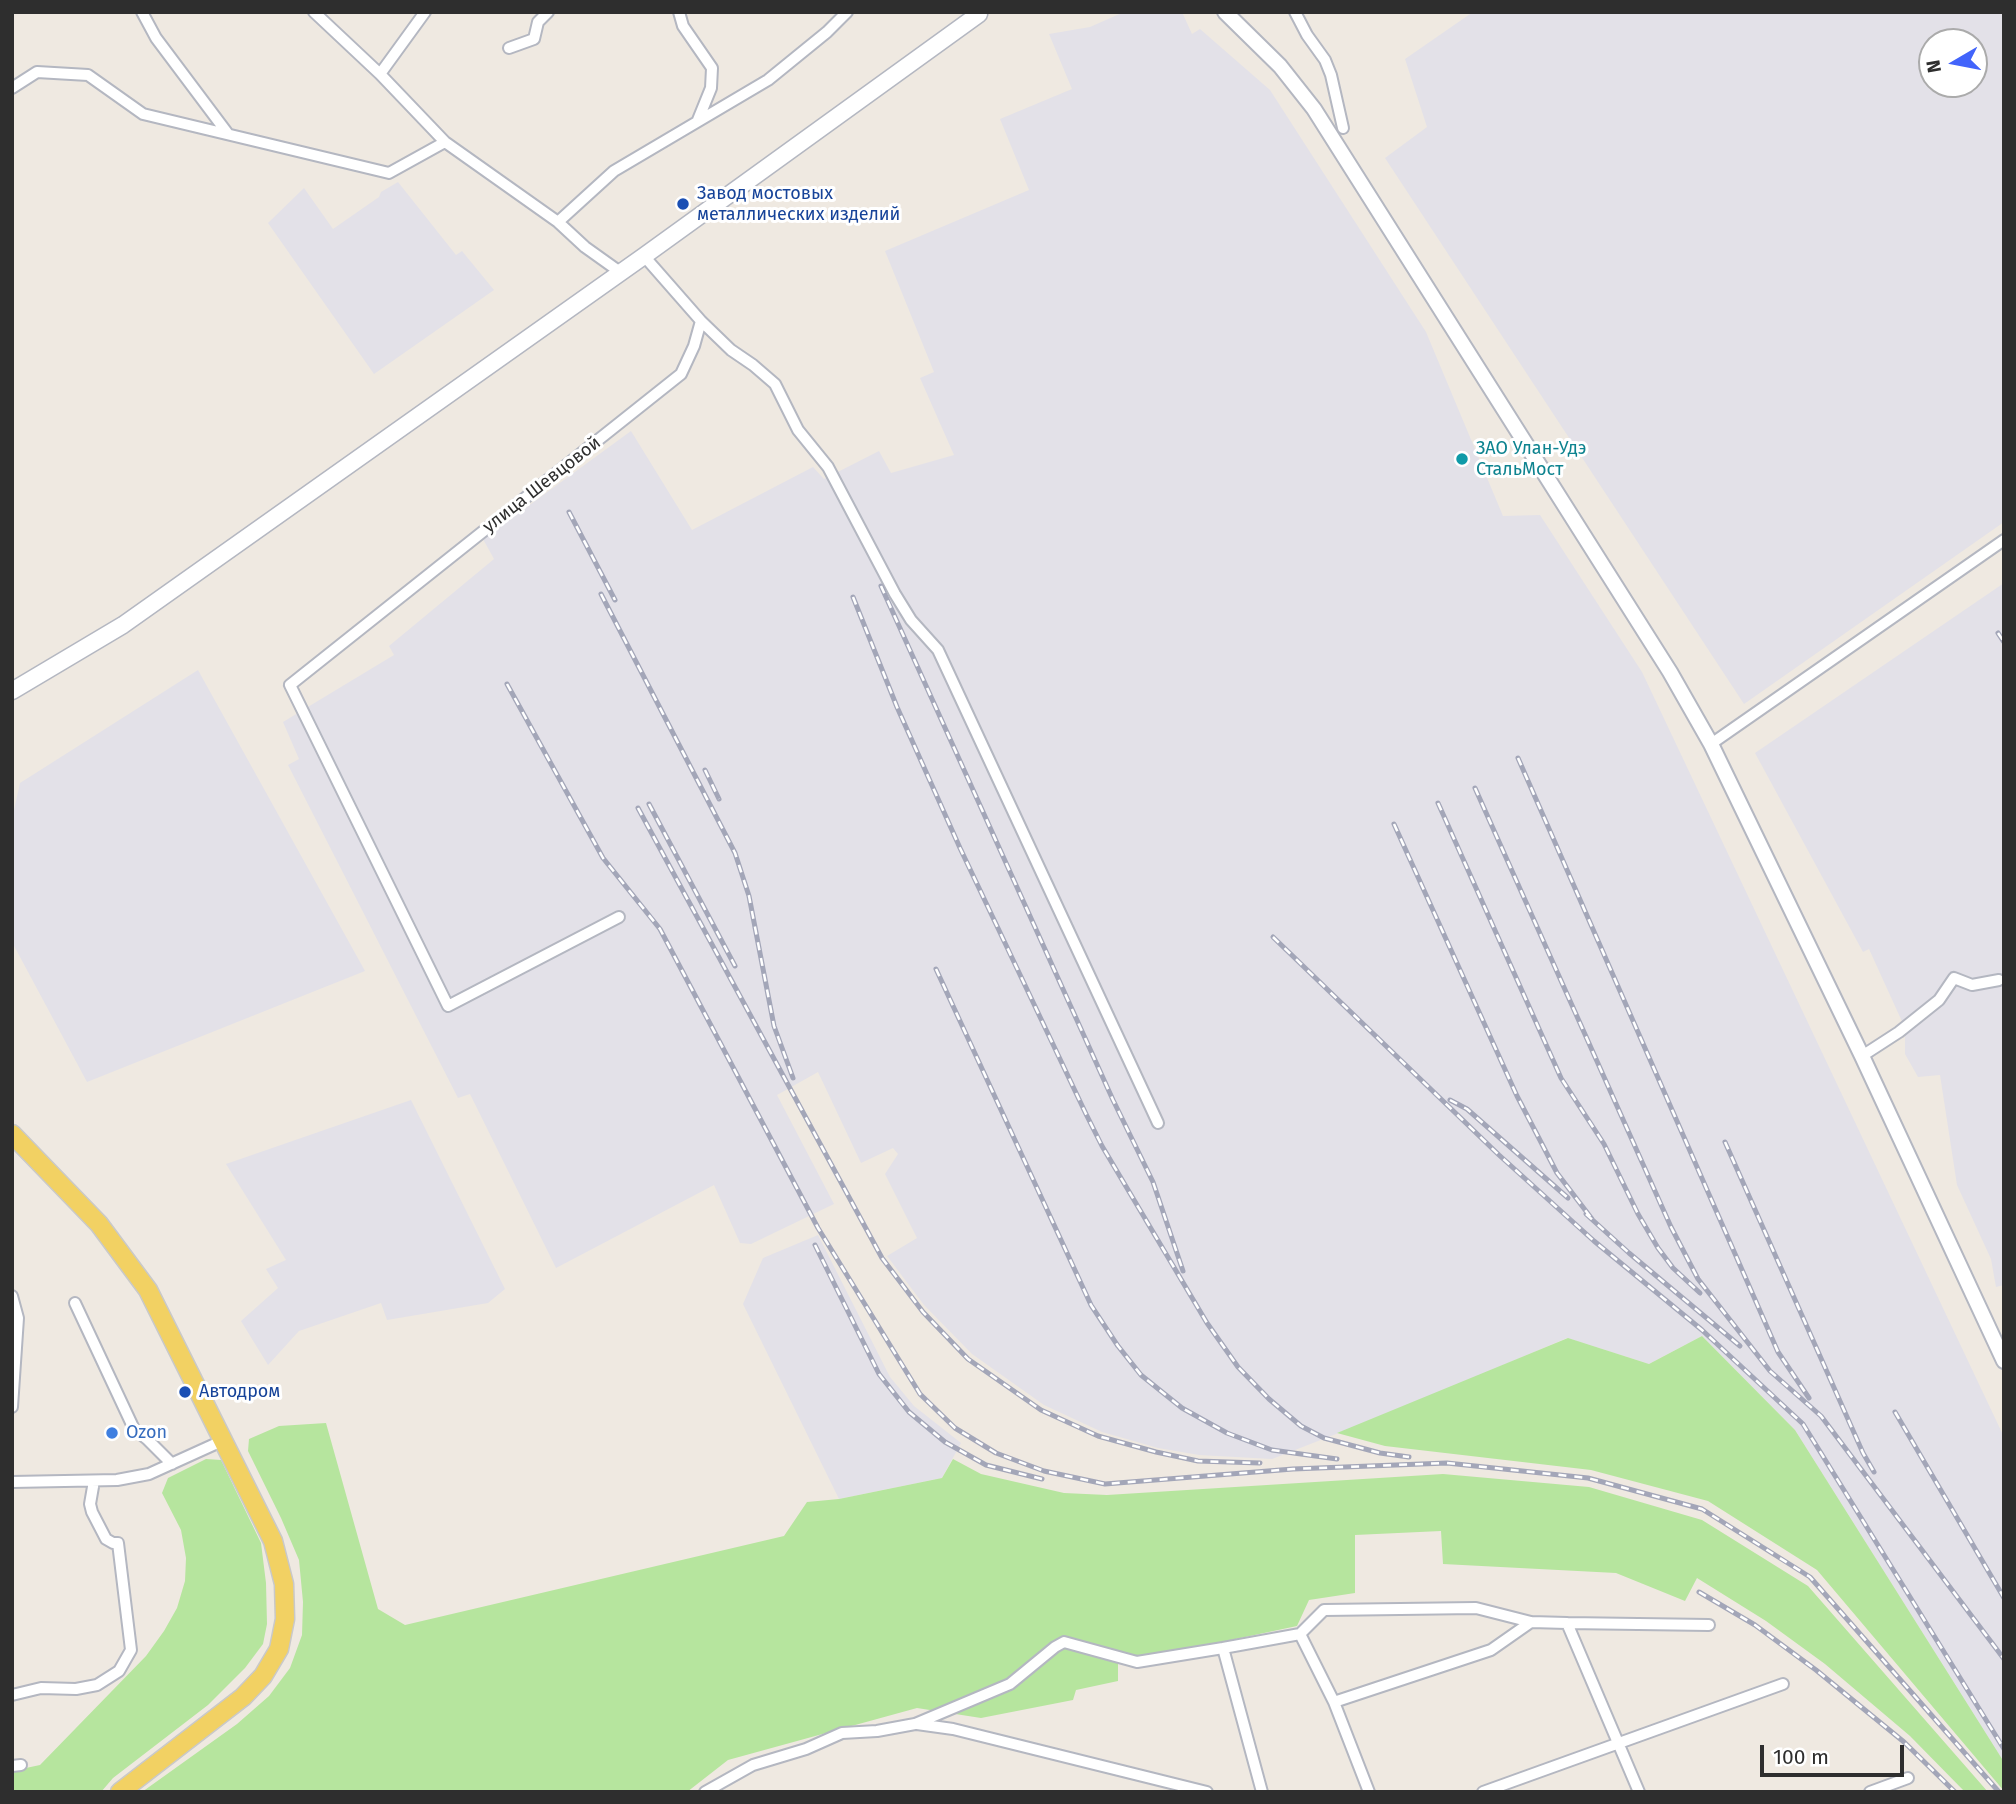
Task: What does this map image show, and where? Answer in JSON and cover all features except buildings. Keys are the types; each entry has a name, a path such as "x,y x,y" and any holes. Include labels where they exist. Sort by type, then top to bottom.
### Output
{"main road":[{"path":"12,691 123,625 644,256 980,13"},
{"path":"12,1134 99,1224 148,1290 273,1541 284,1584 285,1619 279,1649 263,1676 243,1697 120,1792"}],"street":[{"path":"142,12 156,38 228,134"},
{"path":"314,12 380,74 445,142 558,222 585,247 620,272"},
{"path":"380,74 425,12"},
{"path":"509,48 534,39 538,22 548,12"},
{"path":"679,12 683,26 712,68 711,88 698,120"},
{"path":"558,222 614,171 768,80 827,32 847,12"},
{"path":"1225,12 1280,66 1314,109 1663,660 1711,744 1862,1056 2004,1361"},
{"path":"1294,12 1325,60 1343,128"},
{"path":"12,88 37,72 88,75 144,114 389,173 445,142"},
{"path":"644,256 701,321 731,350 775,384 798,430 828,467 895,594 911,620 938,650 1158,1123"},
{"name":"улица Шевцовой","path":"620,917 448,1006 290,685 681,374 694,346 701,321"},
{"path":"1711,744 2004,540"},
{"path":"1862,1056 1899,1032 1938,1000 1954,978 1972,985 1999,980"},
{"path":"12,1296 18,1318 12,1407"},
{"path":"75,1303 134,1429 172,1464"},
{"path":"12,1482 117,1480 149,1474 224,1440"},
{"path":"12,1695 41,1688 76,1689 97,1685 120,1671 131,1650 118,1543 113,1544 106,1539 90,1507 94,1480"},
{"path":"707,1791 752,1765 806,1749 842,1733 877,1731 915,1724 1010,1684 1064,1642 1137,1662 1300,1634 1324,1610 1476,1608 1531,1622 1709,1625"},
{"path":"1334,1702 1491,1650 1531,1622"},
{"path":"1567,1623 1639,1792"},
{"path":"1300,1634 1334,1702 1369,1792"},
{"path":"1223,1647 1262,1792"},
{"path":"1483,1792 1783,1684"},
{"path":"915,1724 953,1729 1208,1792"},
{"path":"1870,1792 1908,1778"},
{"path":"707,1791 725,1792"}],"shaded area":[{"path":"1124,12 1182,12 1192,34 1200,29 1270,90 1426,332 1503,516 1540,515 1642,672 2004,1437 2004,1762 1795,1430 1702,1336 1649,1364 1567,1338 1405,1407 1272,1459 1199,1455 1158,1448 1102,1432 1044,1405 972,1354 924,1305 887,1256 917,1238 885,1174 898,1154 893,1148 861,1163 818,1072 777,1095 834,1204 751,1244 740,1243 714,1185 556,1268 470,1094 458,1098 288,765 299,759 283,722 394,655 389,646 494,559 483,539 631,431 692,530 813,467 824,479 879,451 891,473 954,455 920,378 934,372 885,251 1029,190 1000,119 1072,89 1049,34 1090,27"},
{"path":"1473,12 2004,12 2004,522 1744,704 1385,158 1427,127 1405,59"},
{"path":"398,182 456,255 462,251 494,290 374,374 268,223 304,188 333,229"},
{"path":"2004,583 2004,1285 1996,1287 1991,1259 1957,1185 1940,1075 1918,1077 1905,1054 1905,1028 1869,949 1863,952 1755,753"},
{"path":"198,670 365,971 87,1082 12,942 12,819 20,783"},
{"path":"411,1100 505,1289 488,1303 387,1320 381,1303 299,1331 268,1365 241,1321 278,1288 266,1269 286,1260 226,1164"},
{"path":"818,1235 890,1377 914,1406 961,1443 942,1478 839,1499 743,1304 763,1258"}],"green space":[{"path":"1702,1336 1795,1430 2004,1762 2004,1791 1817,1570 1708,1501 1591,1470 1385,1446 1337,1433 1568,1338 1649,1364"},
{"path":"326,1423 378,1609 405,1625 784,1536 807,1502 839,1499 942,1478 953,1459 981,1474 1064,1493 1107,1495 1443,1474 1589,1487 1702,1520 1808,1586 1988,1792 1965,1792 1910,1736 1825,1664 1766,1621 1697,1578 1685,1601 1616,1573 1443,1564 1441,1531 1355,1535 1355,1593 1309,1600 1297,1626 1118,1664 1118,1681 1076,1690 1073,1700 981,1718 917,1708 728,1760 687,1792 142,1792 237,1724 269,1696 290,1668 302,1635 303,1602 299,1560 248,1451 249,1439 279,1426"},
{"path":"206,1459 221,1460 261,1543 267,1624 263,1644 245,1668 208,1705 113,1778 101,1792 12,1792 12,1771 40,1765 146,1656 164,1631 177,1608 185,1581 186,1558 181,1530 162,1493 168,1478"}],"railway":[{"path":"569,512 615,600"},
{"path":"881,586 1113,1100 1153,1182 1183,1271"},
{"path":"601,594 735,853 749,896 774,1026 793,1078"},
{"path":"853,597 897,707 960,848 1086,1114 1102,1146 1207,1323 1238,1367 1269,1399 1301,1426 1324,1438 1380,1453 1409,1457"},
{"path":"1998,633 2004,642"},
{"path":"507,684 603,858 660,929 818,1228 920,1394 955,1428 996,1453 1044,1471 1105,1484 1293,1469 1447,1463 1588,1478 1702,1509 1810,1577 1999,1792"},
{"path":"1518,758 1778,1352 1809,1398"},
{"path":"705,770 719,799"},
{"path":"1475,788 1671,1227 1698,1279 1770,1371 1821,1416 2004,1659"},
{"path":"1438,803 1561,1078 1604,1144 1658,1248 1673,1268 1700,1293"},
{"path":"649,804 735,966"},
{"path":"638,808 882,1258 923,1312 968,1359 1041,1410 1098,1436 1198,1461 1260,1463"},
{"path":"1394,824 1517,1096 1557,1173 1592,1219"},
{"path":"1273,937 1499,1155 1594,1241 1702,1330 1803,1424 2004,1749"},
{"path":"936,969 1091,1305 1141,1375 1182,1408 1227,1433 1272,1450 1337,1459"},
{"path":"1450,1100 1467,1109 1568,1198"},
{"path":"1725,1142 1863,1453 1874,1472"},
{"path":"1586,1214 1740,1346"},
{"path":"815,1245 879,1374 909,1412 945,1442 986,1465 1042,1479"},
{"path":"1895,1412 2004,1598"},
{"path":"1699,1592 1755,1625 1816,1670 1904,1742 1955,1792"}],"place":[{"name":"Завод мостовых металлических изделий","path":"683,204"},
{"name":"ЗАО Улан-Удэ СтальМост","path":"1462,459"},
{"name":"Автодром","path":"185,1392"},
{"name":"Ozon","path":"112,1433"}]}
